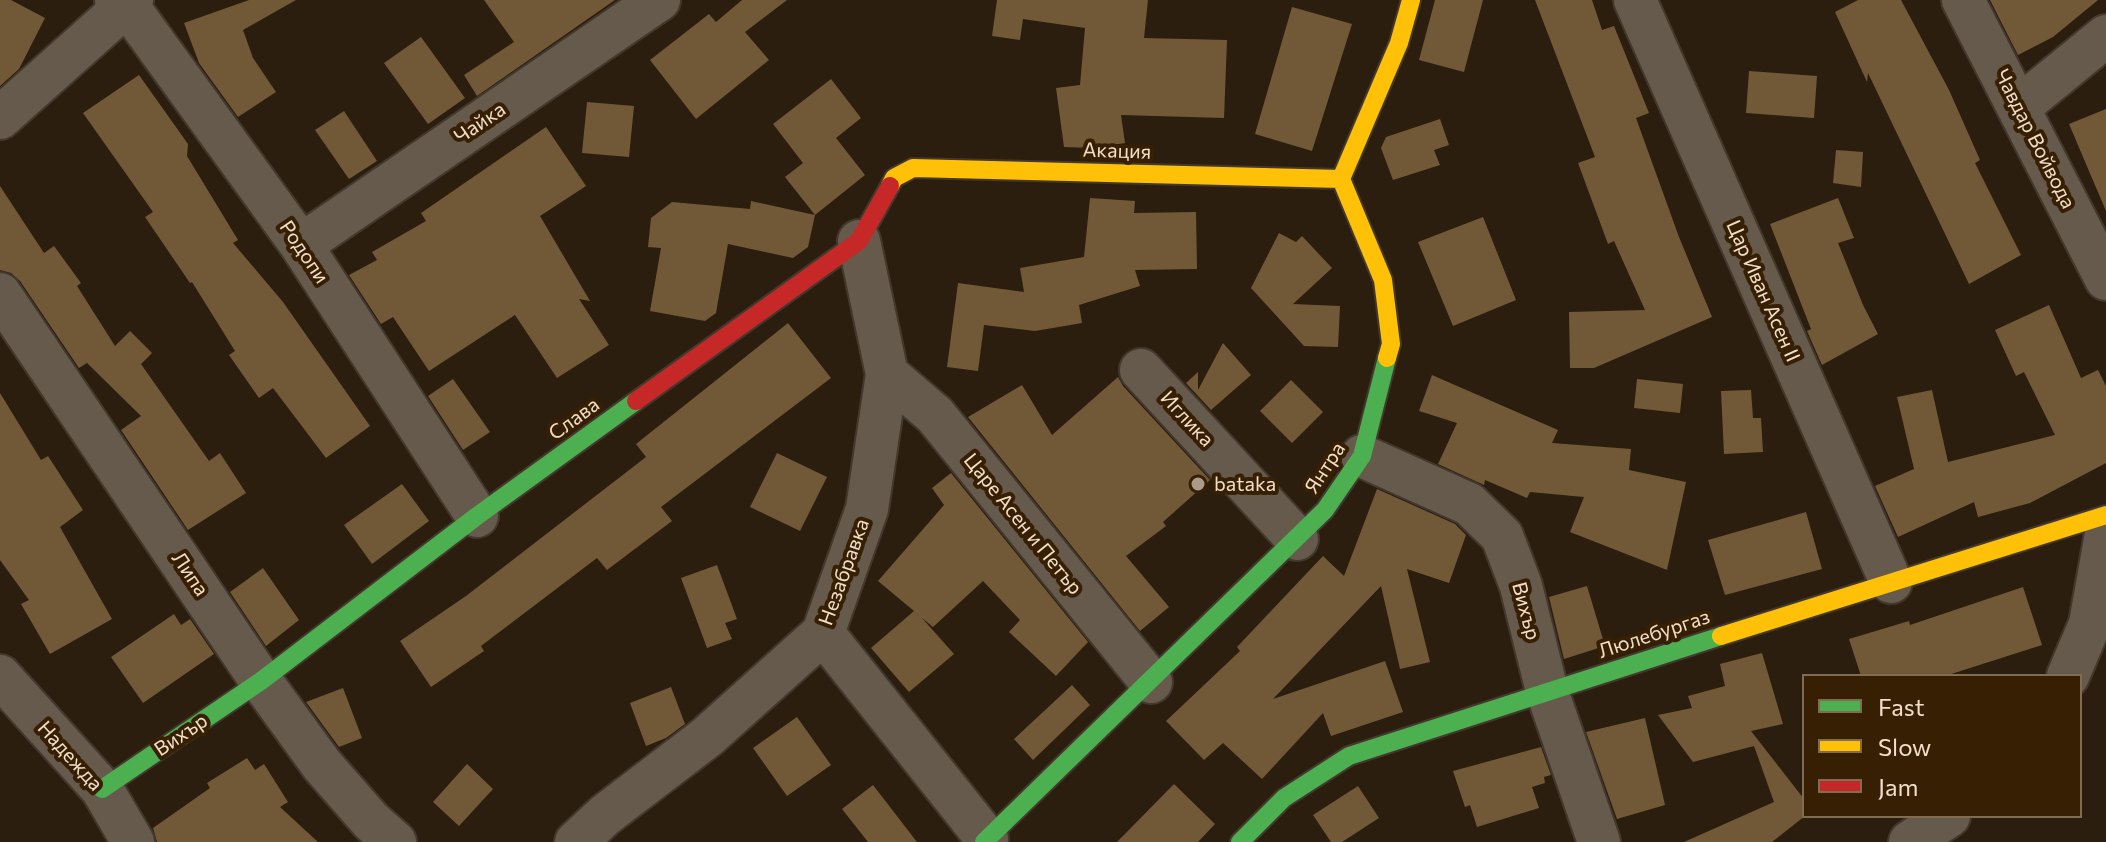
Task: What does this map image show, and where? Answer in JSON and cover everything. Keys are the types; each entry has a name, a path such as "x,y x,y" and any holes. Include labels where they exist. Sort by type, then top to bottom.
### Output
{"street":[{"path":"1341,179 1399,43 1411,0"},
{"name":"Цар Иван Асен II","path":"1635,0 1891,582"},
{"name":"Чавдар Войвода","path":"1963,0 2106,279"},
{"path":"0,118 125,2"},
{"name":"Родопи","path":"125,2 301,245 477,516"},
{"name":"Чайка","path":"301,245 655,2"},
{"path":"2019,107 2106,36"},
{"name":"Акация","path":"894,178 913,168 939,168 1341,179"},
{"name":"Слава","path":"261,681 477,516 859,241 894,178"},
{"name":"Янтра","path":"985,840 1297,539 1325,510 1362,456 1391,344 1389,314 1383,280 1341,179"},
{"name":"Незабравка","path":"576,842 605,815 707,737 823,633 867,509 887,374 859,241"},
{"name":"Липа","path":"0,294 261,681 322,765 371,821 395,842"},
{"name":"Иглика","path":"1141,370 1297,539"},
{"name":"Царе Асен и Петър","path":"887,374 935,415 1151,682"},
{"name":"Вихър","path":"1362,456 1469,504 1502,536 1521,586 1547,691 1599,842"},
{"name":"Люлебургаз","path":"1240,842 1284,798 1349,756 2106,515"},
{"path":"2069,674 2090,624 2106,534"},
{"path":"823,633 985,840"},
{"name":"Надежда","path":"0,676 102,789 133,842"},
{"name":"Вихър","path":"102,789 261,681"},
{"path":"1910,842 1946,818"}],"building":[{"path":"0,0 11,0 45,18 19,69 0,86"},
{"path":"249,0 296,0 243,30 253,58 276,92 238,117 199,63 184,23"},
{"path":"484,0 615,0 477,96 464,75 514,42"},
{"path":"742,0 787,0 745,32 769,60 696,119 650,60 709,14 716,22"},
{"path":"997,0 1148,0 1144,38 1227,40 1224,118 1121,115 1125,143 1094,148 1064,147 1056,88 1080,85 1085,28 1023,19 1020,40 992,36"},
{"path":"1435,0 1483,0 1464,72 1419,60"},
{"path":"1535,0 1592,0 1602,30 1614,26 1649,113 1636,118 1712,317 1594,368 1570,368 1569,312 1645,310 1614,241 1608,244 1578,163 1595,157"},
{"path":"1858,0 1901,0 1949,90 1980,160 1975,163 2021,255 1969,284 1868,73 1867,82 1835,12"},
{"path":"1990,0 2098,0 2053,37 2018,55"},
{"path":"1292,7 1352,24 1312,151 1255,134"},
{"path":"421,37 465,98 428,124 384,63"},
{"path":"1749,71 1817,76 1814,118 1746,113"},
{"path":"139,75 188,144 187,156 238,240 233,243 283,302 370,426 326,458 273,388 259,398 229,355 235,351 192,282 145,217 153,212 83,113"},
{"path":"831,79 861,118 836,138 865,175 815,215 785,177 803,163 773,124"},
{"path":"587,102 634,106 629,157 582,153"},
{"path":"2106,109 2106,211 2069,124"},
{"path":"344,111 377,161 349,179 315,130"},
{"path":"1440,119 1449,145 1434,150 1440,165 1393,180 1381,148 1386,137"},
{"path":"546,127 586,186 540,216 590,301 579,299 609,345 557,378 515,315 429,371 393,317 381,324 349,275 377,260 372,252 426,221 421,213"},
{"path":"1836,150 1863,152 1861,187 1833,183"},
{"path":"0,186 44,253 54,246 81,283 77,286 115,346 130,331 152,353 141,364 209,461 220,453 246,493 188,530 121,430 141,416 87,363 79,368 20,281 11,273 0,270"},
{"path":"1090,198 1135,201 1134,213 1196,212 1197,269 1135,270 1140,286 1079,305 1082,323 1035,331 984,325 978,371 947,367 958,283 1024,292 1020,268 1084,257"},
{"path":"1838,198 1854,238 1838,243 1878,334 1822,365 1770,224"},
{"path":"751,201 815,215 808,247 793,258 728,244 716,313 705,321 650,311 661,248 648,247 651,218 672,202 750,209"},
{"path":"1483,217 1516,300 1453,326 1418,242"},
{"path":"1279,233 1296,242 1302,236 1332,268 1293,304 1340,306 1338,347 1304,346 1251,288"},
{"path":"2049,305 2081,378 2098,370 2106,386 2106,463 2030,503 1978,517 1974,502 1898,537 1875,486 1914,469 1897,397 1932,390 1948,462 2055,435 2024,372 2016,376 1995,330"},
{"path":"788,323 831,378 661,507 672,521 607,570 597,558 481,646 484,651 431,687 400,641 466,596 646,457 636,444"},
{"path":"1223,343 1251,375 1211,410 1186,383 1198,372 1198,390"},
{"path":"1432,375 1558,430 1552,443 1631,449 1629,470 1686,482 1667,570 1570,532 1584,497 1530,492 1527,498 1485,480 1484,485 1438,464 1457,423 1419,411"},
{"path":"1118,377 1210,480 1163,522 1166,526 1126,556 1169,607 1140,631 968,417 1022,385 1052,435"},
{"path":"453,379 490,432 463,450 428,396"},
{"path":"1637,379 1683,384 1680,413 1634,408"},
{"path":"1291,380 1323,412 1292,443 1260,411"},
{"path":"1751,390 1753,418 1761,418 1763,452 1724,454 1721,391"},
{"path":"0,393 41,460 48,456 83,510 60,527 112,619 50,654 21,604 29,600 0,560"},
{"path":"777,453 827,477 800,531 750,507"},
{"path":"951,473 1088,642 1056,676 1009,632 1020,620 983,581 933,627 922,618 954,654 909,692 871,648 914,611 878,581 944,505 932,488"},
{"path":"402,484 429,521 372,564 344,525"},
{"path":"1377,489 1455,524 1466,535 1449,583 1407,569 1430,662 1400,669 1381,586 1273,699 1385,661 1403,712 1331,736 1323,713 1262,779 1223,743 1204,760 1166,721 1240,651 1237,647 1323,556 1344,576"},
{"path":"1806,512 1822,569 1725,595 1708,540"},
{"path":"717,565 737,619 725,623 732,639 707,648 681,578"},
{"path":"263,568 299,620 266,646 230,592"},
{"path":"1587,586 1605,646 1564,659 1549,597"},
{"path":"2023,587 2042,645 1951,674 1860,674 1849,639 1909,621 1910,625"},
{"path":"174,614 181,625 190,619 214,654 143,703 111,657"},
{"path":"1762,653 1783,724 1751,731 1802,796 1802,818 1772,842 1684,842 1774,802 1754,746 1693,762 1658,715 1692,708 1688,696 1725,686 1720,664"},
{"path":"1072,685 1090,705 1033,760 1014,739"},
{"path":"671,687 685,724 666,738 646,746 630,703"},
{"path":"343,688 362,738 339,747 306,702"},
{"path":"797,717 831,765 787,796 753,748"},
{"path":"1645,718 1665,805 1617,819 1586,732"},
{"path":"1541,747 1551,775 1544,777 1545,783 1532,787 1539,808 1477,827 1470,805 1465,807 1453,771"},
{"path":"247,758 255,770 264,764 288,802 280,807 318,842 157,842 153,828 210,788 207,783"},
{"path":"467,764 493,789 459,826 433,802"},
{"path":"1174,784 1215,824 1198,842 1117,842"},
{"path":"873,785 917,842 868,842 842,809"},
{"path":"1358,786 1379,818 1342,842 1331,842 1313,815"}],"traffic: fast":[{"path":"984,842 1325,510 1362,456 1387,358"},
{"path":"102,789 261,681 477,516 636,401"},
{"path":"1240,842 1284,798 1349,756 1721,636"}],"traffic: slow":[{"path":"1387,358 1391,344 1383,280 1341,179 1399,43 1411,0"},
{"path":"890,186 894,178 913,168 1341,179"},
{"path":"1721,636 2106,515"}],"traffic: jam":[{"path":"636,401 859,241 890,186"}],"place":[{"name":"bataka","path":"1198,484"}]}
